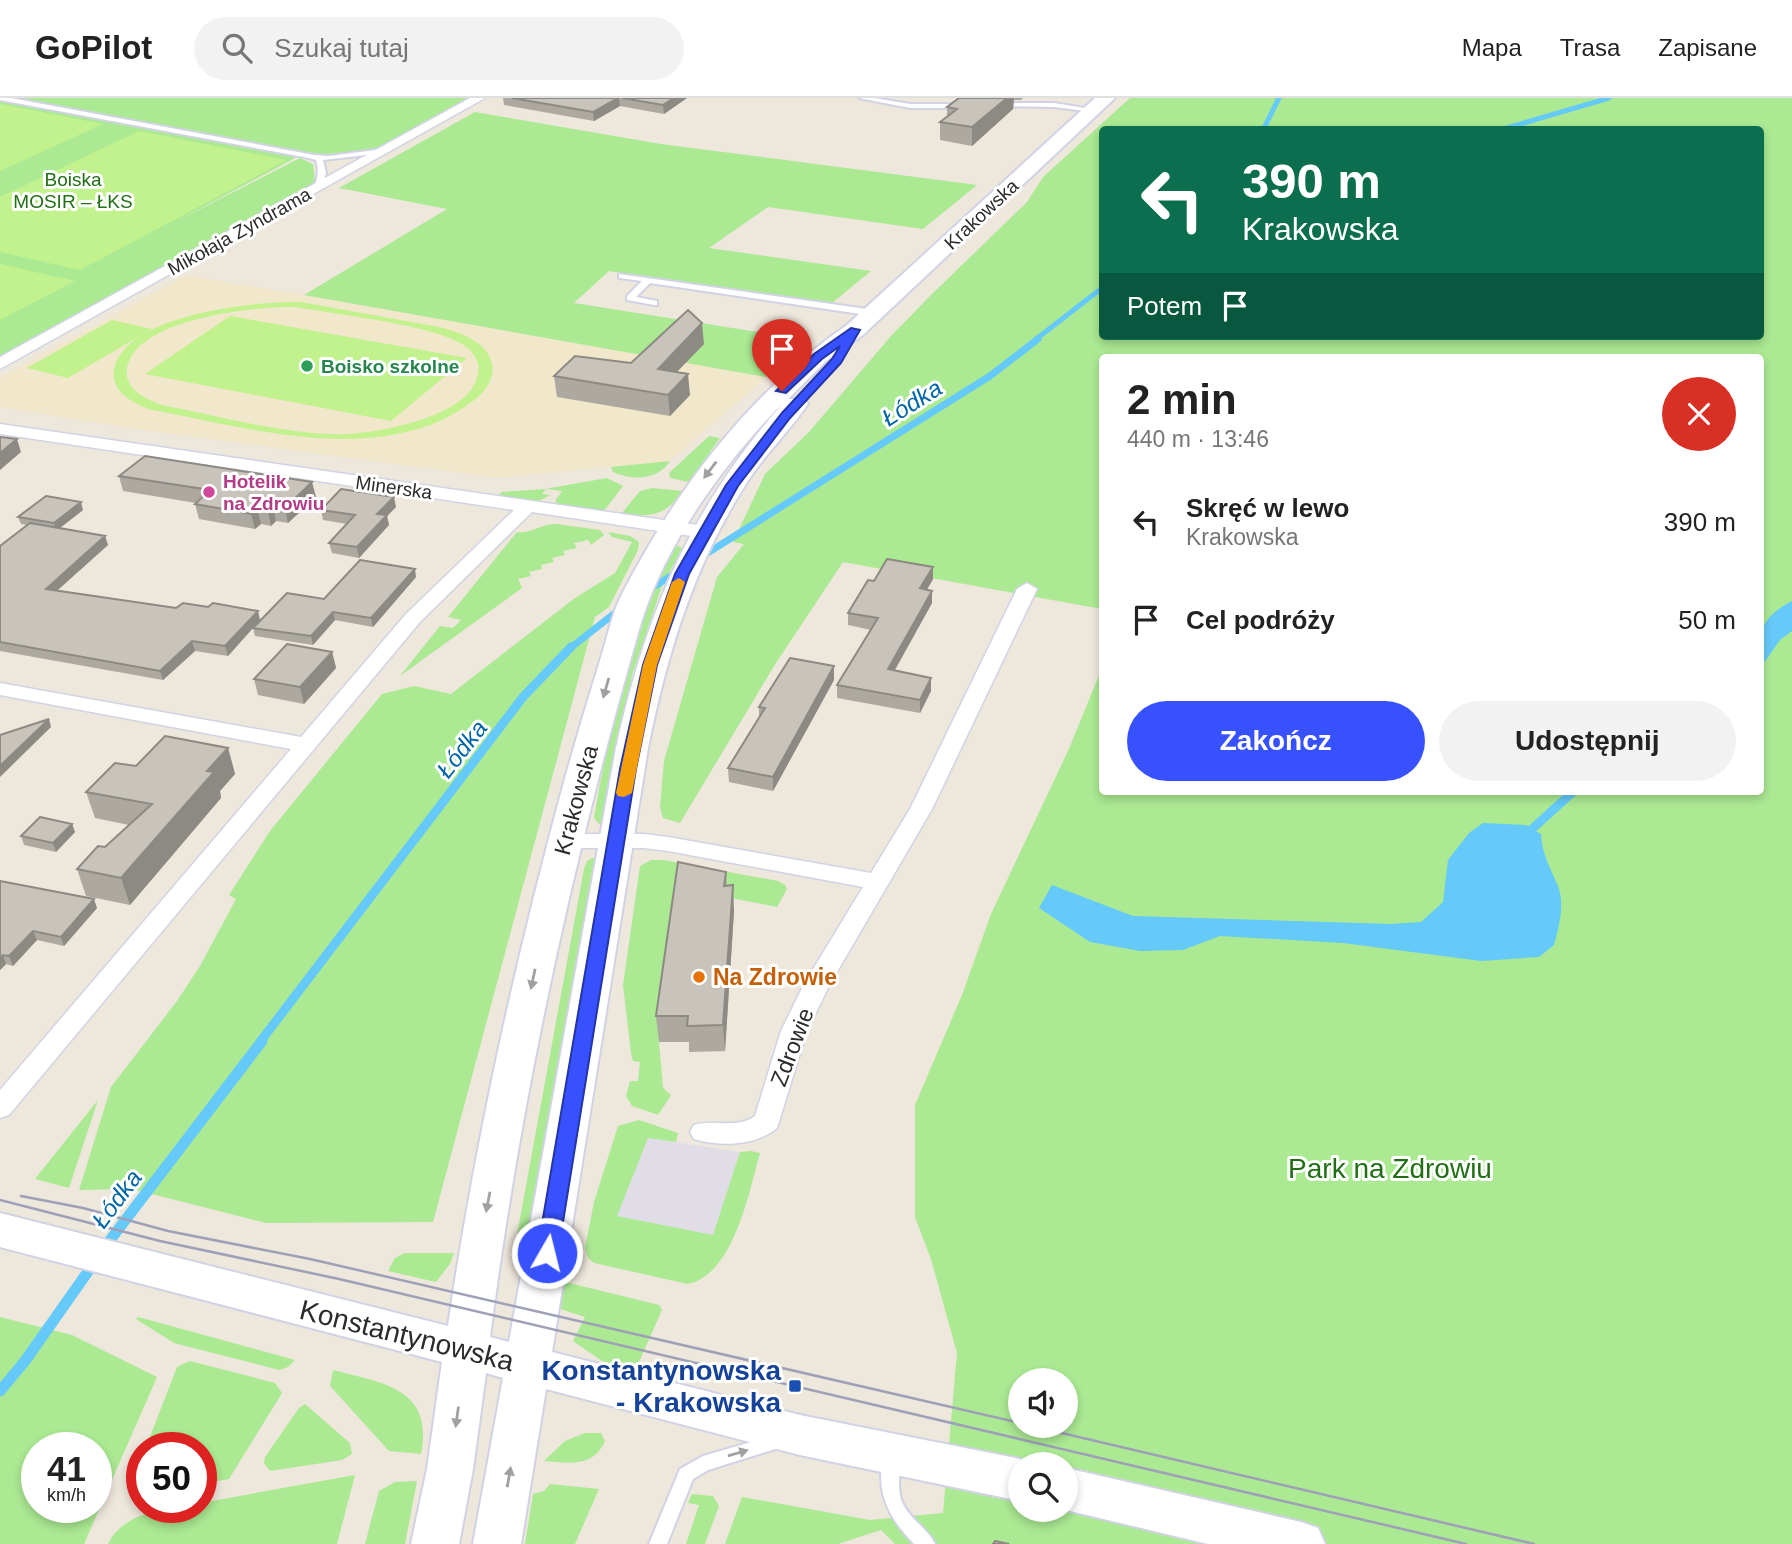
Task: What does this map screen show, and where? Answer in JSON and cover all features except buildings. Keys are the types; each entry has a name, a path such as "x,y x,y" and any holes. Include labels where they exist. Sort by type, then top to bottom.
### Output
{"main road":[{"name":"Krakowska","path":"497,1544 616,841 673,527 710,470 754,418 818,356 864,322 1100,104"},
{"name":"Krakowska","path":"435,1544 450,1469 485,1214 546,912 626,623 701,538 732,485 759,448 837,361 864,322"},
{"name":"Konstantynowska","path":"0,1230 800,1435 1008,1478"},
{"path":"1078,1492 1301,1544"}],"street":[{"name":"Mikołaja Zyndrama","path":"0,363 479,98"},
{"name":"Minerska","path":"0,429 673,527 701,538"},
{"path":"0,1108 413,618 527,507"},
{"name":"Zdrowie","path":"704,1132 751,1132 762,1127 767,1121 794,1031 817,985 921,809 1027,589"},
{"path":"0,689 307,745"},
{"path":"565,841 644,841 684,846 879,882"}],"lane":[{"path":"0,98 310,156 329,158 383,151"},
{"path":"862,98 919,107 980,106"},
{"path":"993,105 1100,104"},
{"path":"310,156 319,159 321,164 323,173 318,187"},
{"path":"622,276 864,322"},
{"path":"648,280 630,298 654,303"},
{"path":"658,1544 686,1474 703,1464 800,1435"},
{"path":"890,1455 888,1488 900,1518 926,1544"}],"shaded area":[{"path":"186,275 766,377 670,461 498,478 135,429 0,407 0,378"},
{"path":"648,1138 740,1152 713,1236 616,1216"}],"green space":[{"path":"11,98 470,98 374,152 321,155"},
{"name":"Park na Zdrowiu","path":"1130,98 1792,98 1792,1544 895,1544 881,1530 838,1544 725,1544 742,1497 870,1520 943,1513 957,1353 931,1259 915,1217 915,1105 962,995 991,914 1068,751 1099,675 1099,795 1764,795 1764,354 1099,354 1099,608 843,562 774,666 680,823 663,818 660,807 664,761 717,577 744,544 733,542 765,474 809,432 891,336 1027,202 1043,177 1099,126 1099,340 1764,340 1764,126 1099,126"},
{"name":"Boiska MOSIR – ŁKS","path":"0,101 297,157 175,222 300,158 313,164 315,181 303,192 0,358"},
{"path":"0,104 103,124 0,171"},
{"path":"475,112 661,144 977,185 923,229 768,207 709,248 871,271 832,303 609,271 574,303 796,338 766,377 304,295 447,209 339,188"},
{"name":"Boiska MOSIR – ŁKS","path":"139,131 287,160 80,270 0,252 0,197"},
{"path":"0,264 75,281 0,320"},
{"path":"301,302 454,331 470,338 488,353 492,366 491,378 486,389 473,401 438,422 400,434 359,438 316,438 273,433 152,410 132,401 116,386 114,371 123,352 140,336 165,324 194,315 225,308","holes":["296,307 382,321 447,337 462,344 477,360 478,374 472,389 460,401 424,419 365,432 328,434 256,425 162,405 137,392 129,382 127,369 135,352 151,338 173,327 227,313"]},
{"name":"Boisko szkolne","path":"230,316 467,358 391,421 145,374"},
{"path":"112,320 152,329 68,378 27,368"},
{"path":"709,436 720,438 689,482 670,478 669,473"},
{"path":"670,461 659,472 644,477 621,475 613,472 611,467"},
{"path":"607,478 623,486 604,511 558,504 555,501 562,491 546,489 542,494 550,495 539,501 495,498 502,492 545,489"},
{"path":"652,488 683,491 670,505 657,513 622,513 640,491"},
{"path":"556,524 600,530 604,535 591,545 588,540 574,543 577,548 563,551 565,555 552,558 554,562 529,572 531,576 518,579 522,588 400,676 440,626 453,628 461,620 448,617 517,532"},
{"path":"608,532 630,536 639,542 638,550 609,607 595,617 433,1222 266,1223 132,1189 79,1190 111,1087 177,1001 200,966 236,899 229,895 270,831 382,694 414,686 451,694 575,598 615,573 632,542 612,537"},
{"path":"676,545 682,548 662,586 632,675 602,824 599,824 594,818 623,678 646,610"},
{"path":"596,858 595,867 530,1238 517,1235 584,869 587,861"},
{"path":"651,860 664,860 778,881 787,889 777,907 680,888 659,1042 663,1088 671,1095 658,1115 632,1106 626,1096 630,1081 638,1081 640,1062 633,1061 631,1053 623,985 640,866"},
{"path":"98,1100 69,1188 35,1179"},
{"path":"639,1120 678,1133 676,1142 648,1138 617,1216 713,1235 740,1152 760,1153 745,1209 728,1248 717,1265 704,1277 688,1284 594,1263 588,1258 585,1248 594,1202 618,1126"},
{"path":"405,1253 454,1253 450,1264 436,1282 388,1271 395,1258"},
{"path":"561,1281 659,1305 662,1310 635,1371 602,1361 573,1341 585,1317 557,1308"},
{"path":"0,1317 72,1335 157,1377 133,1432 126,1432 126,1448 112,1480 112,1432 21,1432 21,1523 93,1523 84,1544 0,1544"},
{"path":"138,1317 295,1360 288,1367 279,1370 174,1343 136,1319"},
{"path":"190,1361 275,1383 282,1393 229,1479 217,1481 217,1432 152,1432 177,1367"},
{"path":"333,1370 386,1385 401,1392 412,1402 420,1415 423,1432 421,1454 389,1451 330,1386"},
{"path":"305,1404 350,1443 352,1454 342,1460 270,1471 264,1463 265,1457 299,1408"},
{"path":"585,1433 601,1433 605,1441 594,1456 579,1462 544,1461 565,1441"},
{"path":"355,1475 337,1544 108,1544 115,1533 127,1523 217,1523 217,1500"},
{"path":"417,1481 405,1544 365,1544 379,1491 395,1482"},
{"path":"550,1484 599,1489 575,1544 525,1544 533,1494 544,1491"},
{"path":"692,1494 713,1496 719,1506 705,1544 686,1544 699,1505 688,1503"}],"water":[{"path":"1792,601 1792,631 1780,640 1764,663 1764,626 1781,608"},
{"path":"1483,823 1526,825 1541,834 1545,854 1560,893 1561,908 1554,945 1539,957 1481,961 1343,943 1220,936 1183,950 1140,951 1090,942 1039,908 1052,885 1133,916 1391,924 1421,922 1443,902 1448,860 1469,833"}],"waterway":[{"path":"1265,126 1279,98"},
{"name":"Łódka","path":"1514,126 1609,98"},
{"name":"Łódka","path":"1035,340 1099,290"},
{"name":"Łódka","path":"701,557 990,376 1038,339"},
{"name":"Łódka","path":"645,592 681,570"},
{"name":"Łódka","path":"569,649 624,606"},
{"name":"Łódka","path":"260,1042 523,697 569,649"},
{"path":"1532,829 1570,795"},
{"name":"Łódka","path":"104,1248 262,1041"},
{"name":"Łódka","path":"0,1391 25,1361 94,1263"}],"tram line":[{"path":"21,1196 83,1208 168,1231 310,1259 1008,1420"},
{"path":"0,1200 160,1241 339,1279 1466,1544"},
{"path":"1078,1437 1534,1544"}],"slow traffic":[{"path":"624,793 650,665 679,582"}],"place":[{"name":"Boisko szkolne","path":"307,366"},
{"name":"Hotelik na Zdrowiu","path":"209,492"},
{"name":"Na Zdrowie","path":"699,977"},
{"name":"Konstantynowska - Krakowska","path":"795,1386"}],"route":[{"path":"547,1253 628,769 650,665 682,574 732,485 786,415 837,361 855,330 818,356 782,391"}]}
